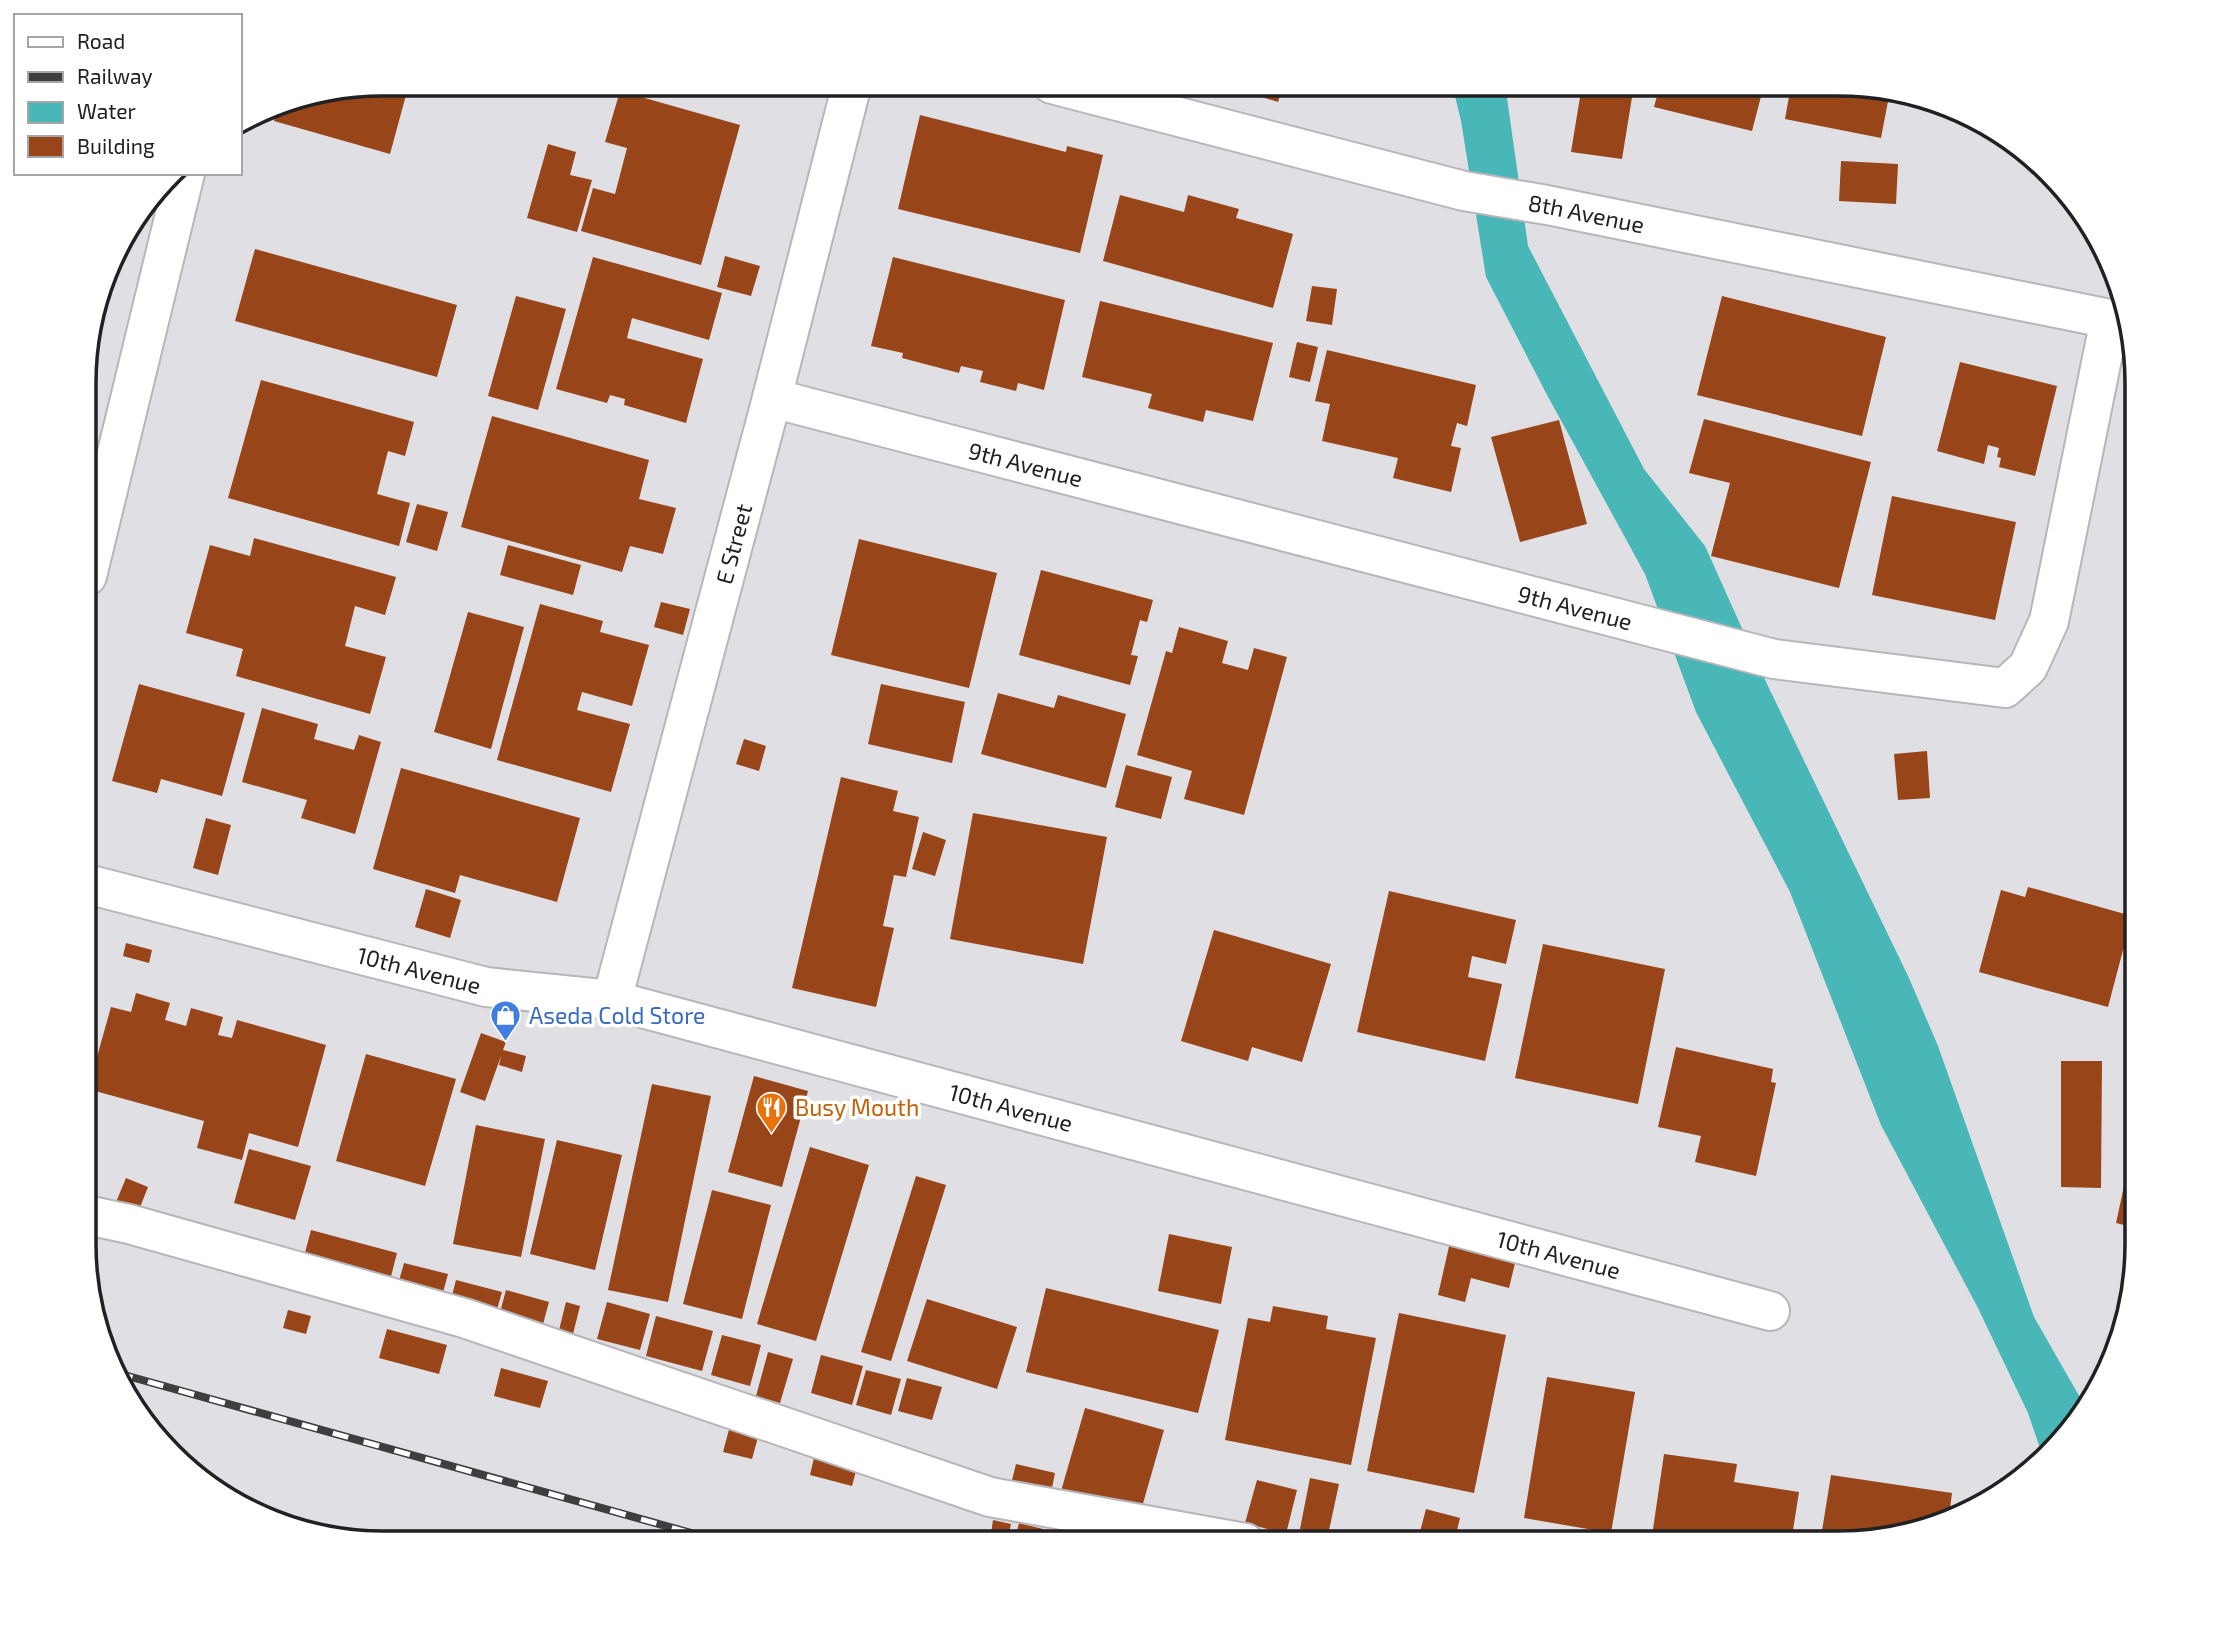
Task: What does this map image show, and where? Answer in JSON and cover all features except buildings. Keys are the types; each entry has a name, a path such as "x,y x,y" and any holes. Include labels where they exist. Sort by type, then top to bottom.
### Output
{"street":[{"name":"E Street","path":"612,1000 772,398 849,96"},
{"name":"8th Avenue","path":"1098,96 1464,191 1547,205 2118,321"},
{"path":"96,535 184,176"},
{"name":"9th Avenue","path":"772,398 1774,659 2005,688 2028,667 2049,621 2118,322"},
{"name":"10th Avenue","path":"96,887 486,987 612,1000 1770,1311"},
{"path":"96,1217 464,1318 990,1497 1178,1531"}],"water":[{"path":"1455,96 1507,96 1528,246 1644,469 1705,546 1767,684 1909,978 1938,1046 2034,1317 2080,1397 2040,1448 2028,1413 1978,1308 1881,1125 1790,892 1696,712 1645,574 1486,277"}],"railway":[{"path":"129,1376 684,1531"}],"place":[{"name":"Aseda Cold Store","path":"506,1042"},
{"name":"Busy Mouth","path":"772,1134"}]}
